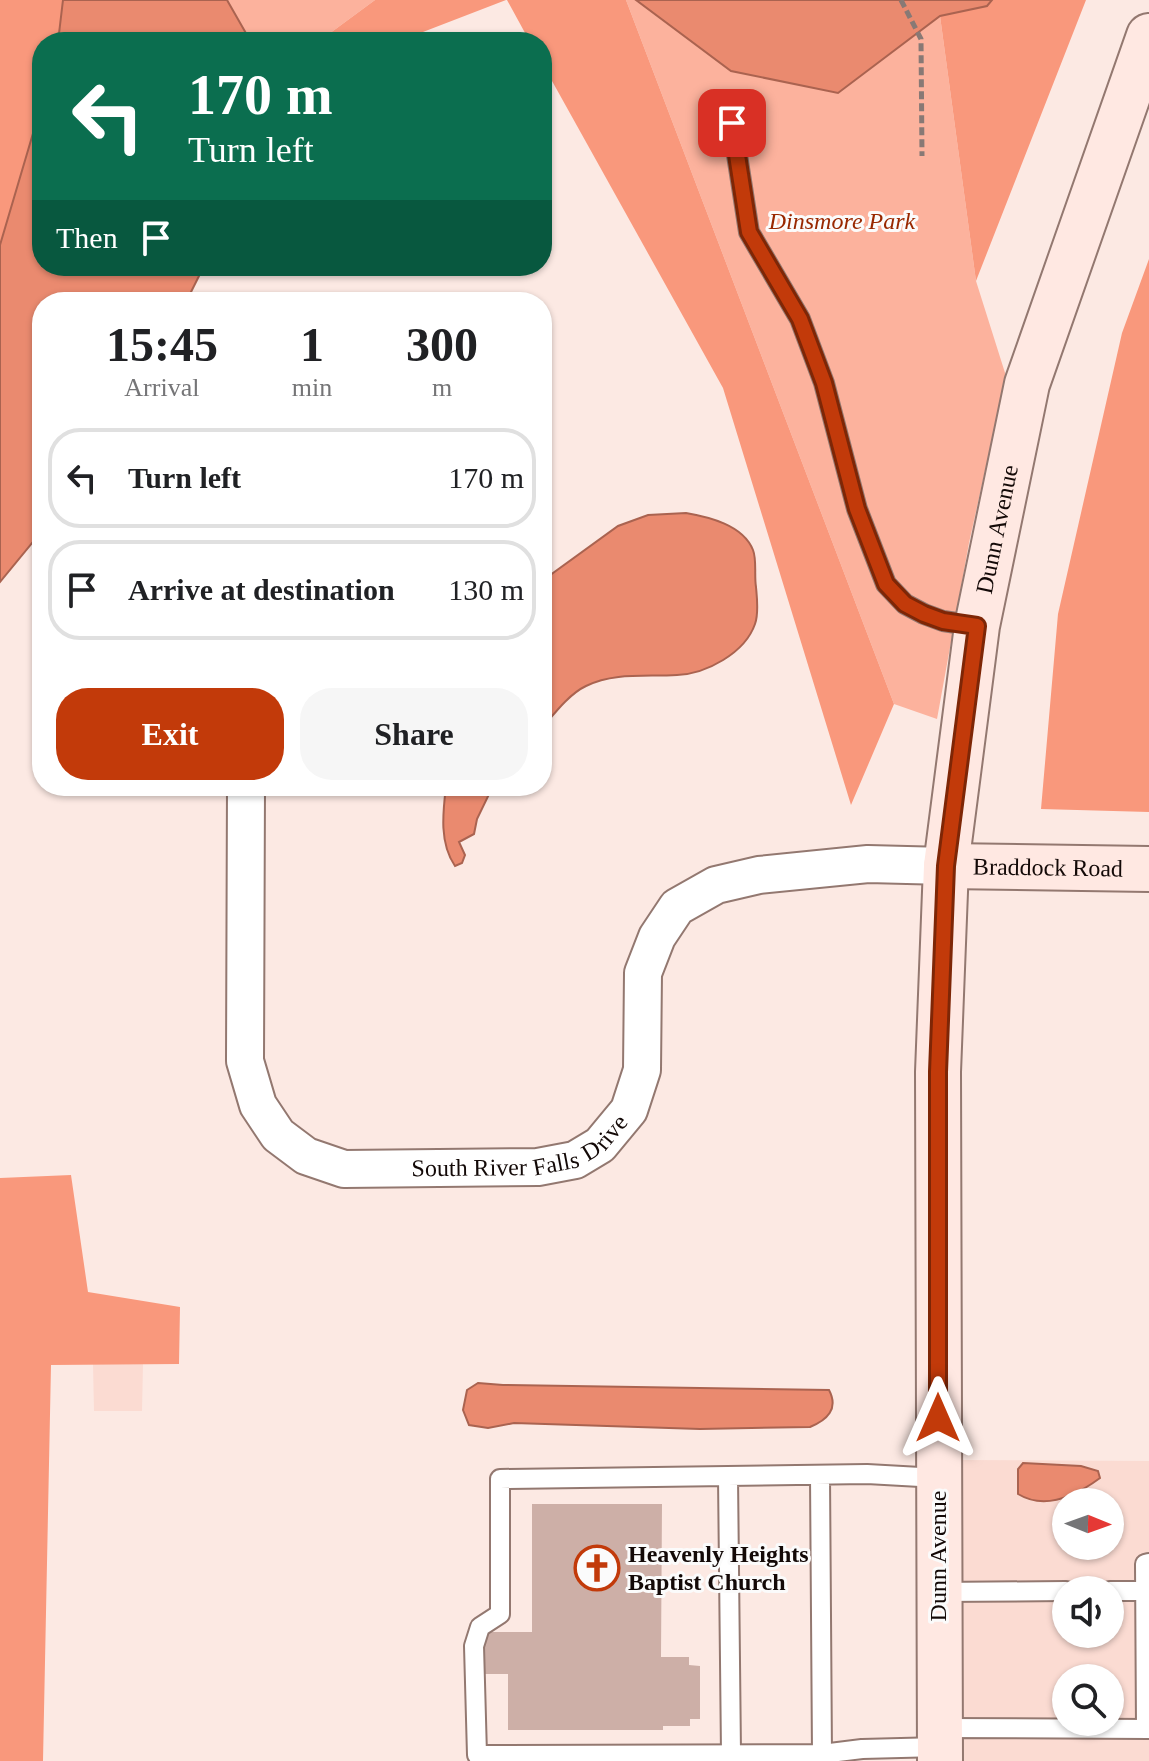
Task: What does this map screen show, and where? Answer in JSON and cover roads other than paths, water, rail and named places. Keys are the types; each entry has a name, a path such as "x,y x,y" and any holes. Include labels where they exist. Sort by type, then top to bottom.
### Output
{"main road":[{"name":"Dunn Avenue","path":"940,1746 938,1072 946,866 977,626 1027,384 1149,36"},
{"name":"Braddock Road","path":"946,866 1149,869"}],"street":[{"name":"South River Falls Drive","path":"246,796 245,1061 258,1105 278,1135 306,1156 344,1169 538,1167 575,1160 600,1145 629,1110 642,1070 643,973 657,937 677,907 716,885 759,875 868,864 946,866"}],"lane":[{"path":"732,123 749,232 800,319 824,383 857,509 886,584 905,604 924,614 943,621 977,626"},
{"path":"938,1478 867,1474 500,1479 500,1614 480,1627 474,1646 477,1755 822,1754 1148,1728 1145,1564 1149,1563"},
{"path":"820,1476 822,1754"},
{"path":"728,1477 731,1753"},
{"path":"938,1592 1052,1591"},
{"path":"1124,1591 1145,1591"}],"place":[{"name":"Heavenly Heights Baptist Church","path":"597,1568"}],"park label":[{"name":"Dinsmore Park","path":"842,221"}]}
